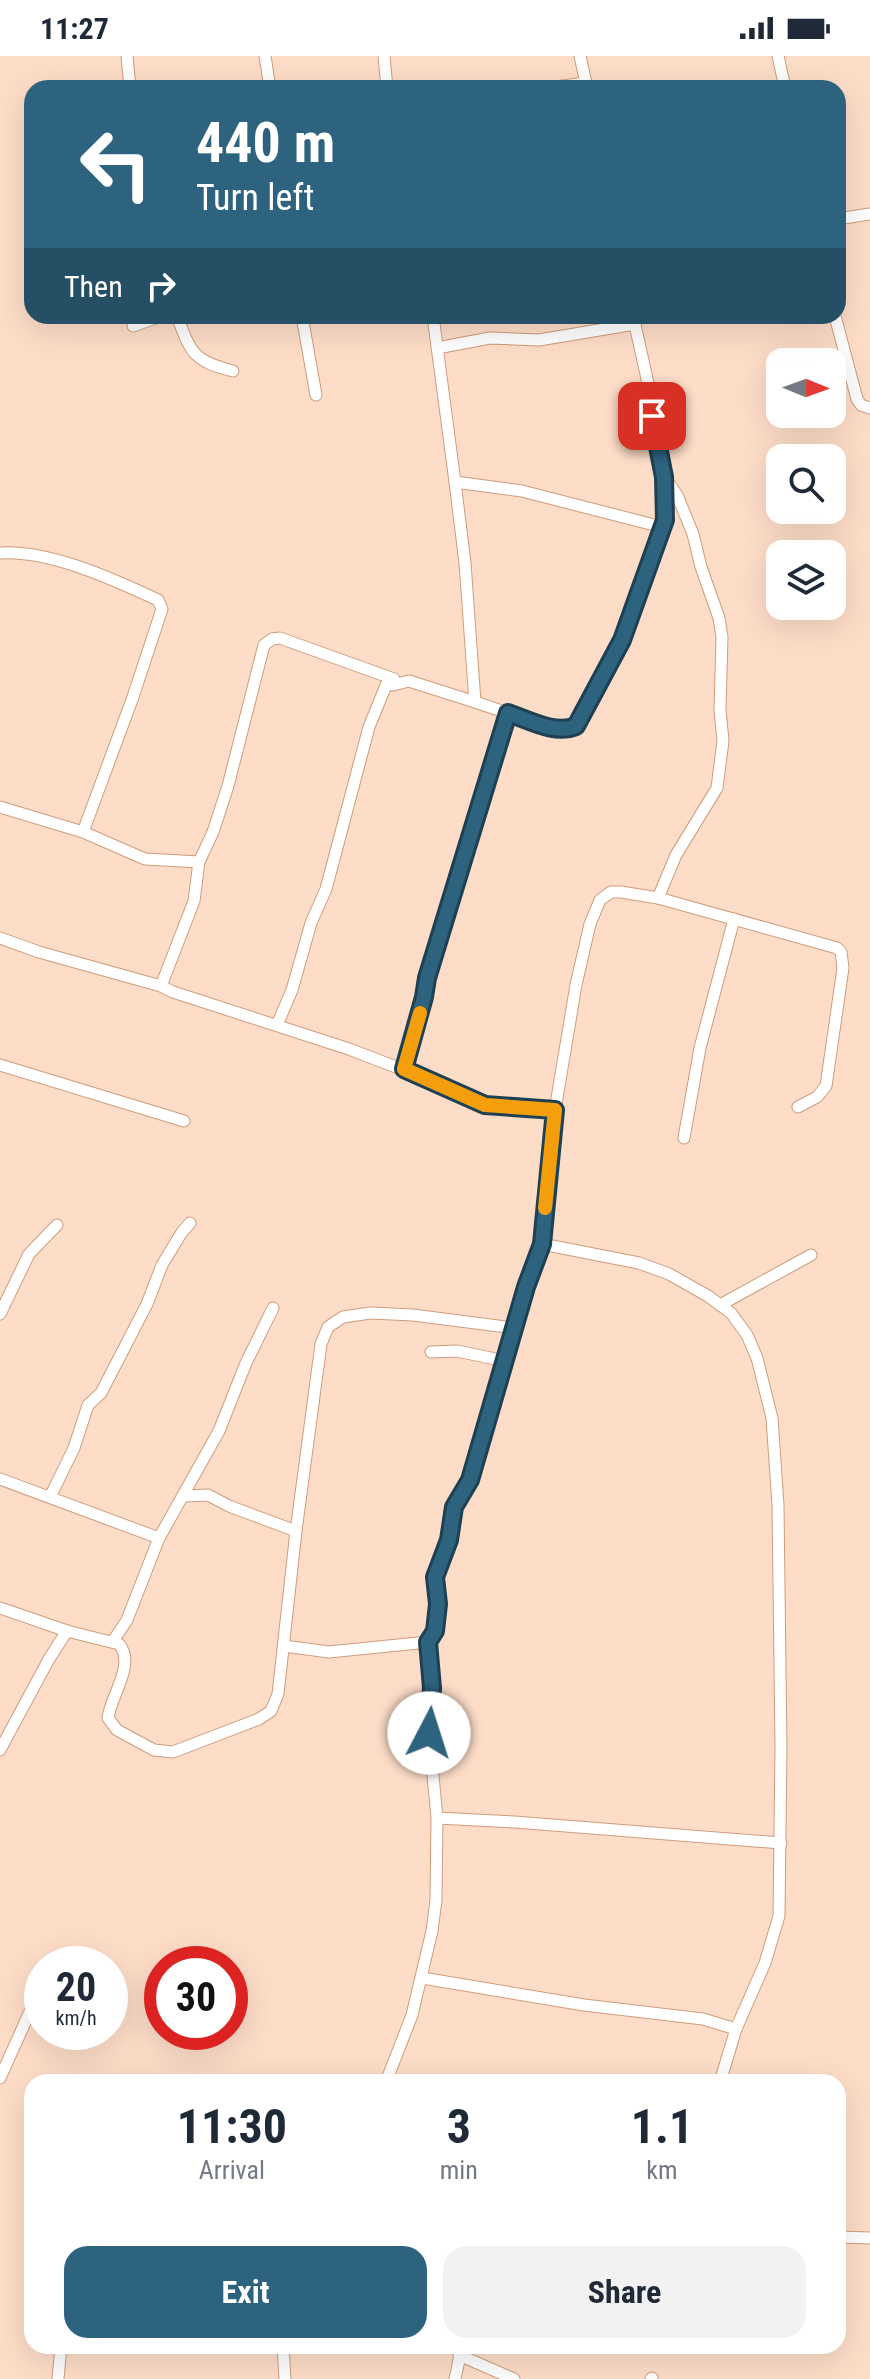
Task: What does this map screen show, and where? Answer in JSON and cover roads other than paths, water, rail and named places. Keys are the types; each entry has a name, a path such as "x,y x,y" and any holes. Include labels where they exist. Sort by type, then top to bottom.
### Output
{"street":[{"path":"127,56 129,80"},
{"path":"265,56 269,80"},
{"path":"384,56 386,80"},
{"path":"580,56 586,80"},
{"path":"778,56 783,80"},
{"path":"846,218 870,214"},
{"path":"133,326 139,324"},
{"path":"181,324 195,357 233,371"},
{"path":"303,324 316,395"},
{"path":"434,324 465,563 475,702"},
{"path":"437,348 490,338 539,340 618,324"},
{"path":"161,986 194,901 199,862 228,786 264,645 272,639 280,638 401,681 555,729 566,730 576,726 622,640 666,512 664,477 635,324"},
{"path":"837,324 854,391 861,405 870,408"},
{"path":"658,898 676,855 717,788 723,741 719,618 693,534 677,495 664,477"},
{"path":"455,482 522,491 662,527"},
{"path":"0,553 41,557 105,576 161,603 162,609 133,697 83,832"},
{"path":"277,1025 292,990 311,923 326,889 369,727 389,678 393,685 401,681"},
{"path":"404,1069 427,978 508,713"},
{"path":"0,807 83,832 145,859 199,862"},
{"path":"389,2074 412,2015 422,1978 436,1900 437,1818 429,1733 432,1688 428,1642 435,1631 438,1604 435,1577 449,1540 454,1507 470,1480 542,1244 555,1110 576,985 590,924 600,900 611,892 658,898 837,948 841,952 843,968 826,1086 817,1097 798,1107"},
{"path":"684,1138 702,1035 734,919"},
{"path":"0,938 161,986 277,1025 404,1069 485,1105 555,1110"},
{"path":"0,1065 184,1121"},
{"path":"50,1497 74,1448 88,1405 101,1393 147,1304 162,1265 190,1223"},
{"path":"0,1314 29,1254 57,1225"},
{"path":"542,1244 639,1263 669,1274 731,1313 747,1335 757,1358 772,1418 776,1446 781,1843 779,1916 765,1963 736,2029 722,2074"},
{"path":"720,1305 811,1255"},
{"path":"113,1641 127,1620 159,1538 219,1431 246,1363 273,1308"},
{"path":"0,1608 67,1631 119,1644 126,1655 125,1665 110,1703 108,1718 111,1725 154,1750 173,1752 259,1719 271,1711 278,1694 321,1344 328,1327 343,1317 370,1313 413,1315 514,1328"},
{"path":"431,1352 457,1351 505,1361"},
{"path":"0,1479 159,1538"},
{"path":"185,1496 208,1495 296,1531"},
{"path":"2,1742 67,1631"},
{"path":"284,1646 329,1652 428,1642"},
{"path":"437,1818 781,1843"},
{"path":"422,1978 584,2005 703,2019 736,2029"},
{"path":"0,2078 24,2025"},
{"path":"846,2237 870,2238"},
{"path":"58,2379 60,2354"},
{"path":"283,2354 285,2379"},
{"path":"455,2379 459,2354"},
{"path":"466,2354 514,2379"}]}
